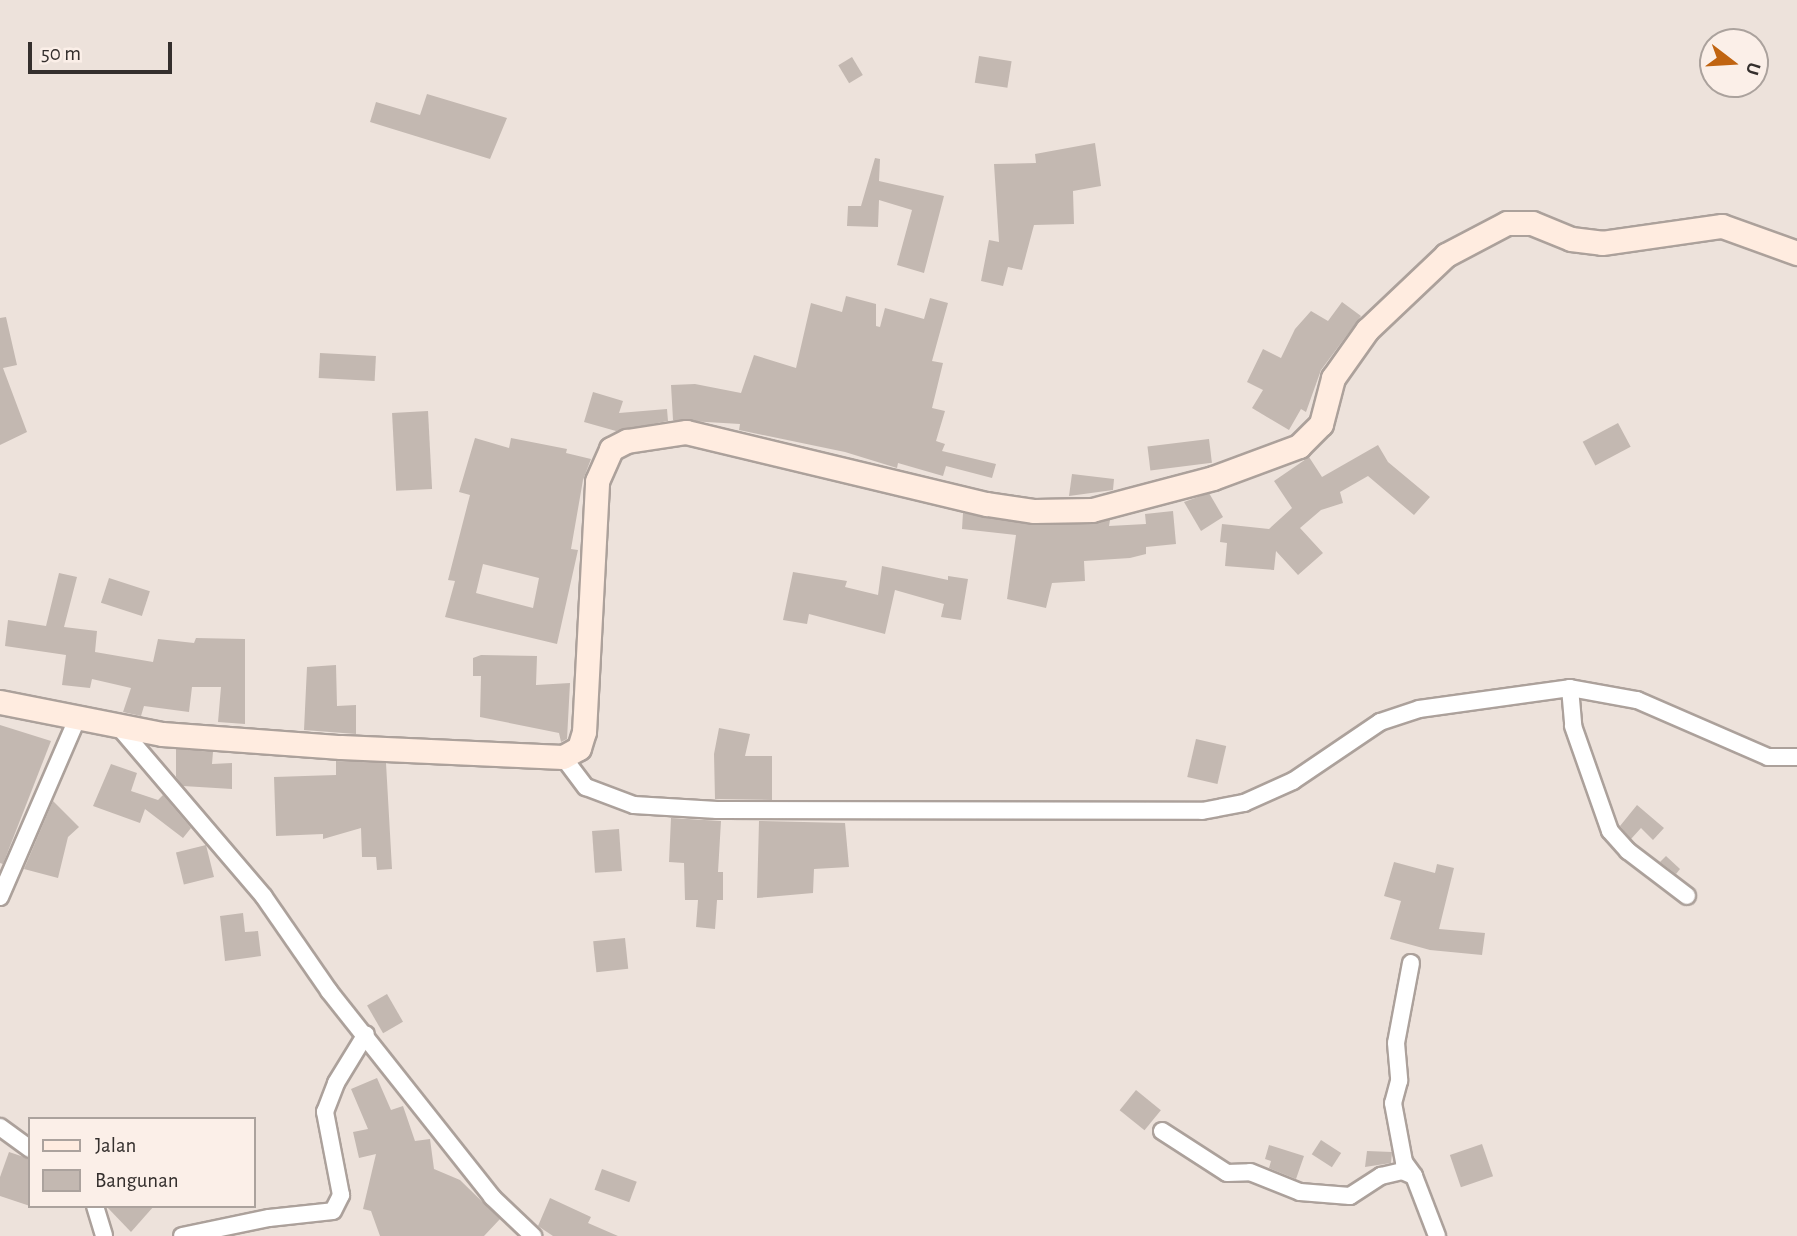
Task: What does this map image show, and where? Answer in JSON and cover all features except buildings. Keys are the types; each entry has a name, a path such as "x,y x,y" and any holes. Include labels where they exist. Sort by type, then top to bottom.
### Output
{"street":[{"path":"0,702 119,727 341,747 563,757 579,748 584,732 597,481 611,449 627,441 686,432 987,503 1034,512 1092,510 1213,478 1299,446 1321,424 1333,378 1367,330 1446,255 1507,223 1532,223 1571,239 1602,243 1722,226 1797,253"},
{"path":"563,757 586,788 634,805 717,810 1202,811 1244,803 1293,781 1356,737 1393,718 1419,709 1570,688 1637,700 1768,757 1797,757"},
{"path":"1570,688 1573,726 1610,831 1628,851 1687,896"},
{"path":"0,897 78,717"},
{"path":"119,727 255,886 329,991 366,1034 492,1197 533,1236"},
{"path":"1411,962 1396,1043 1399,1081 1394,1103 1404,1162 1414,1176 1437,1236"},
{"path":"182,1236 269,1218 333,1211 341,1195 325,1112 336,1083 366,1034"},
{"path":"0,1127 28,1148"},
{"path":"1162,1131 1227,1173 1250,1172 1290,1190 1350,1196 1381,1176 1402,1171 1414,1176"},
{"path":"96,1208 104,1236"}]}
